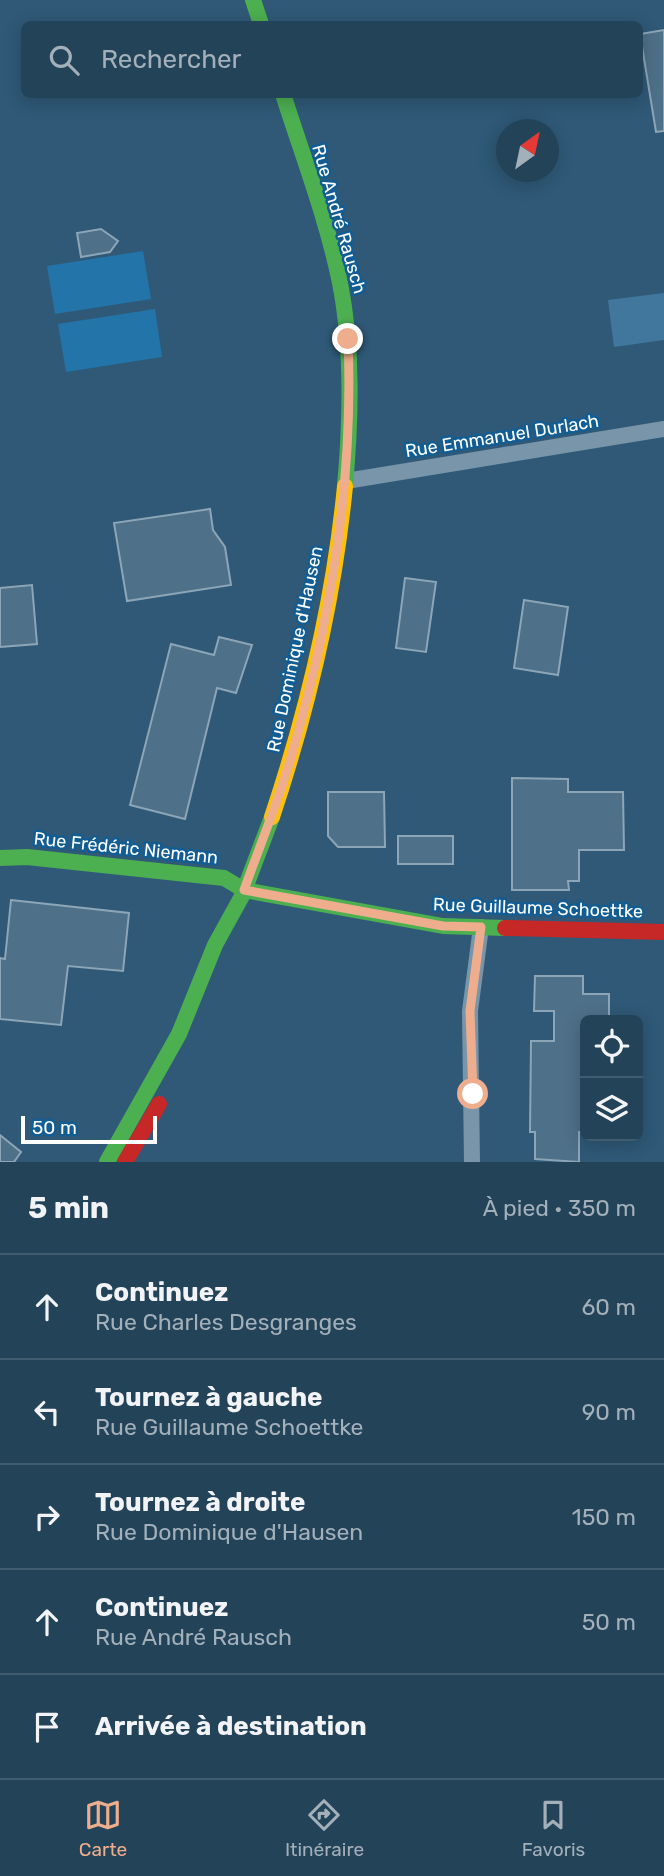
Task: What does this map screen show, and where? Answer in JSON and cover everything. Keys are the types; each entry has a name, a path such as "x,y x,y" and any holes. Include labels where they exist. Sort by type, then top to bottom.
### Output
{"street":[{"path":"253,0 260,21"},
{"name":"Rue André Rausch","path":"284,98 328,239 345,309 349,367 346,481"},
{"name":"Rue Emmanuel Durlach","path":"346,481 664,429"},
{"name":"Rue Dominique d'Hausen","path":"125,1162 173,1077 232,942 242,895 288,766 310,682 332,577 346,481"},
{"name":"Rue Frédéric Niemann","path":"0,858 27,857 224,878 242,895"},
{"name":"Rue Dominique d'Hausen","path":"107,1162 180,1032 215,945 242,895"},
{"name":"Rue Guillaume Schoettke","path":"242,895 443,926 664,932"},
{"path":"472,1162 470,1011 481,927"}],"shaded area":[{"path":"143,251 151,299 55,314 47,266"},
{"path":"664,293 664,340 614,347 608,300"},
{"path":"155,309 162,357 66,372 58,324"}],"building":[{"path":"664,30 664,131 656,132 643,52 643,34"},
{"path":"101,229 118,241 110,252 81,257 77,233"},
{"path":"210,509 213,530 225,547 231,585 127,601 114,523"},
{"path":"405,578 436,582 426,652 396,648"},
{"path":"32,585 37,644 0,647 0,588"},
{"path":"524,600 568,607 558,675 514,668"},
{"path":"219,637 252,645 236,693 217,688 185,819 130,805 171,644 214,655"},
{"path":"512,778 568,779 568,792 623,792 624,850 579,850 579,881 568,881 569,890 512,890"},
{"path":"328,792 384,792 385,847 338,847 328,836"},
{"path":"398,836 453,836 453,864 398,864"},
{"path":"11,900 129,913 123,971 68,966 61,1025 0,1019 0,958 5,959"},
{"path":"535,976 583,976 583,994 609,994 609,1015 580,1015 579,1162 535,1159 535,1132 530,1132 531,1041 554,1041 554,1011 534,1011"},
{"path":"0,1135 21,1152 14,1162 0,1162"}],"traffic: fast":[{"path":"253,0 260,21"},
{"path":"284,98 328,235 344,308 350,384 345,486"},
{"path":"107,1162 179,1034 215,945 242,896 272,817"},
{"path":"0,858 27,857 224,878 244,890 443,926 505,928"}],"traffic: slow":[{"path":"272,817 297,736 318,653 334,570 345,486"}],"traffic: jam":[{"path":"505,928 664,932"},
{"path":"125,1162 159,1104"}],"route":[{"path":"348,339 346,481 324,624 288,766 244,890 443,926 481,927 470,1011 473,1094"}]}
